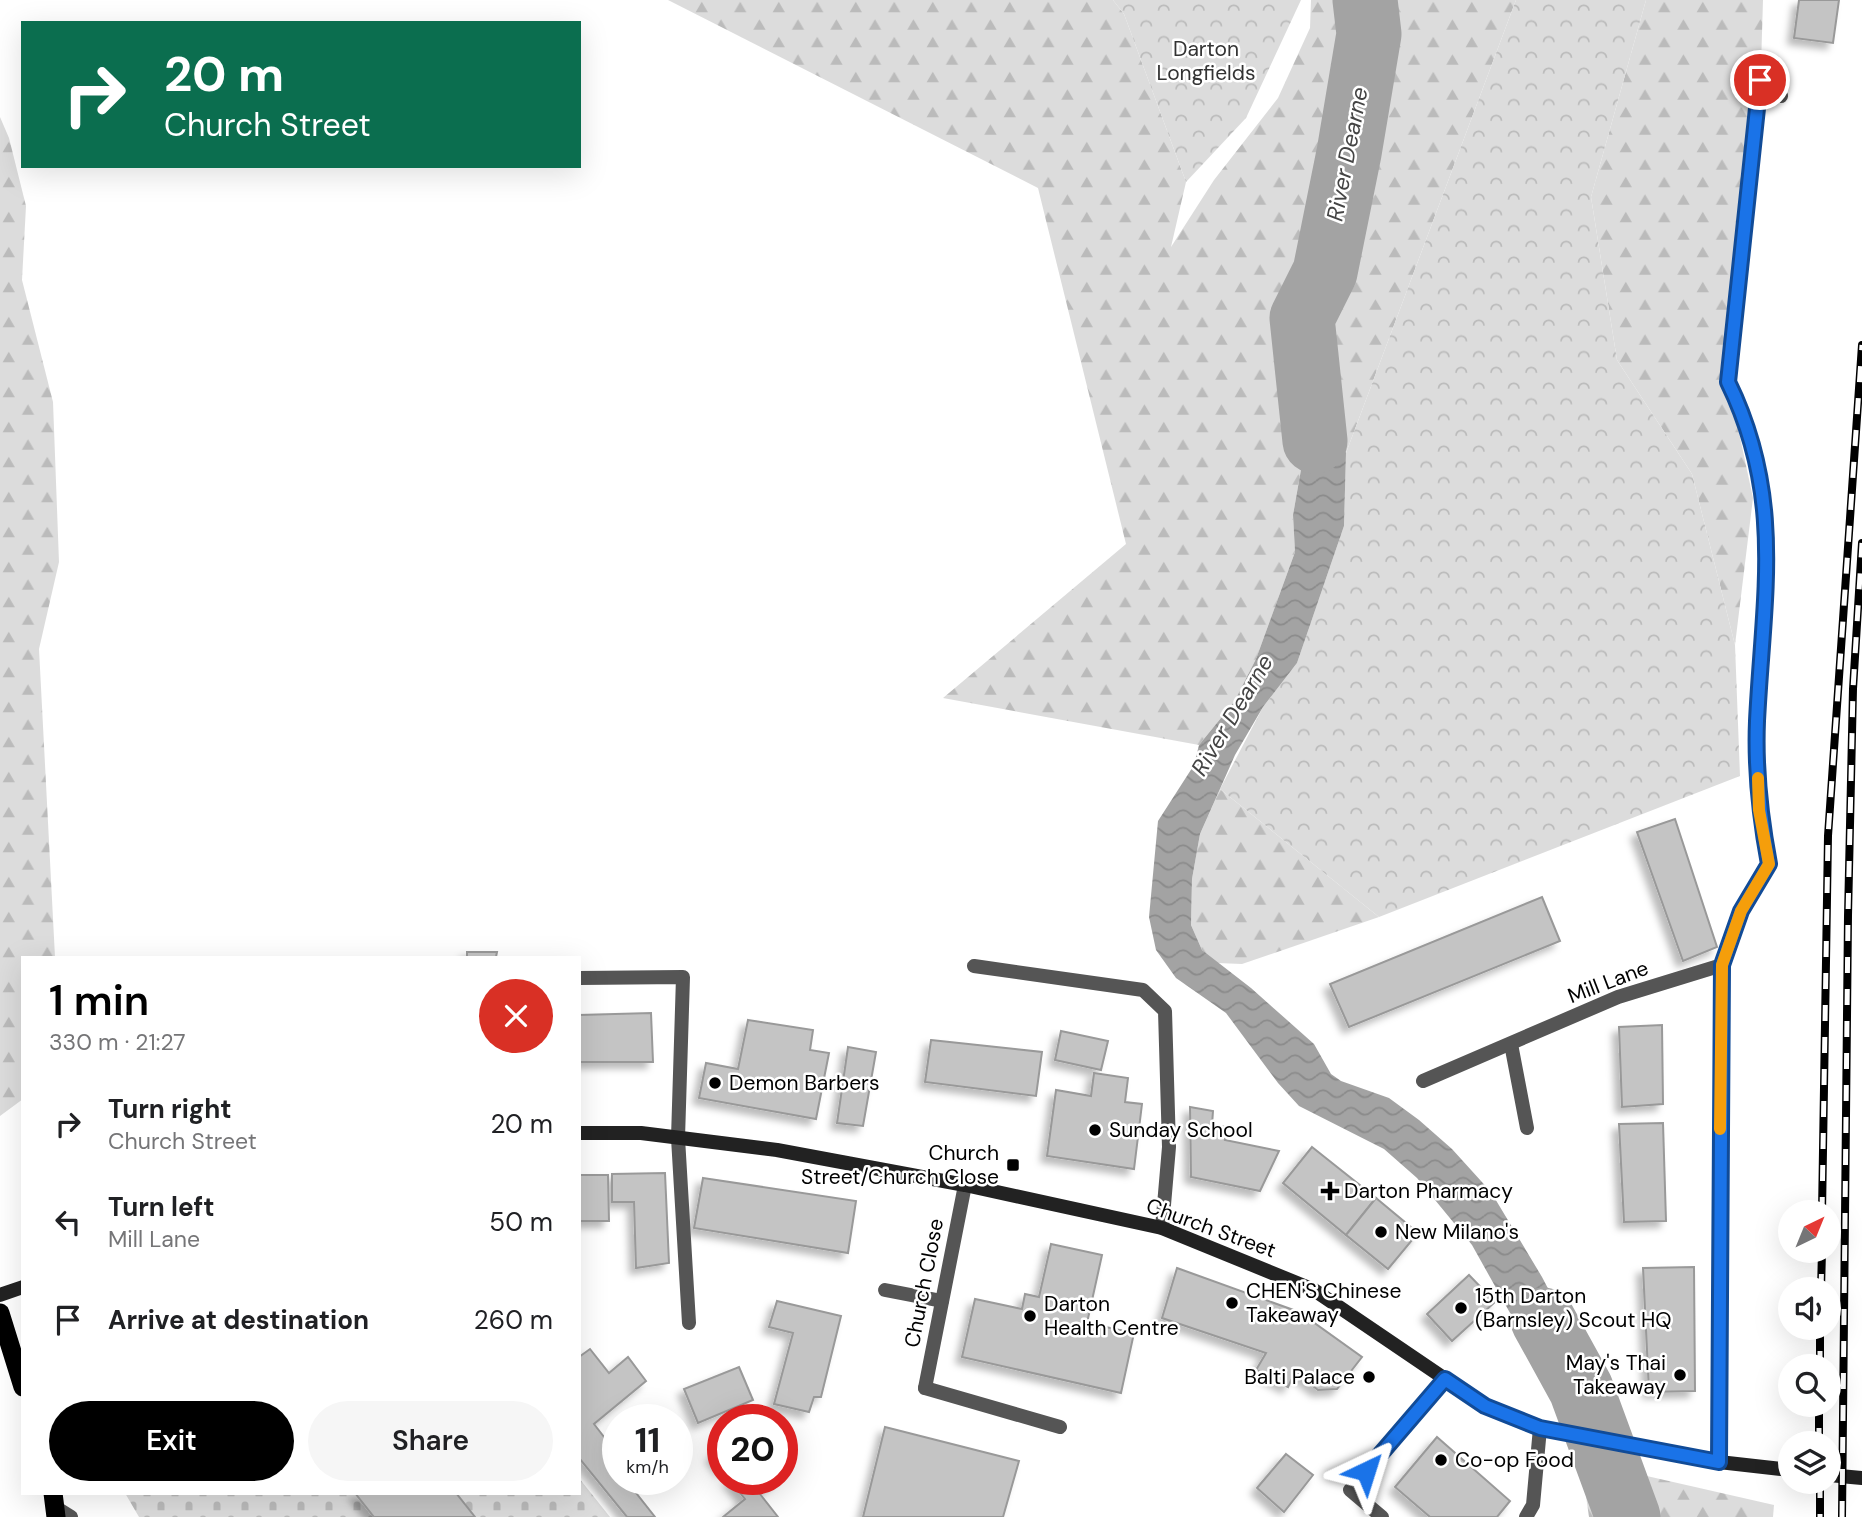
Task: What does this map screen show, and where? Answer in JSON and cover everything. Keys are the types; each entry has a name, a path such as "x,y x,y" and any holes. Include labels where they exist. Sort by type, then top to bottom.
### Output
{"highway":[{"path":"0,1313 21,1381"}],"main road":[{"name":"Church Street","path":"581,1133 641,1133 777,1150 965,1185 1162,1228 1314,1290 1485,1406 1540,1428 1719,1462 1778,1469"},
{"path":"0,1295 21,1288"},
{"path":"1841,1476 1862,1478"}],"street":[{"path":"1719,1462 1722,965 1741,911 1769,864 1759,810 1757,723 1769,571 1766,532 1759,466 1747,421 1728,382 1761,66"},
{"path":"1759,94 1781,96"},
{"name":"Mill Lane","path":"1423,1082 1618,997 1722,965"},
{"path":"974,966 1143,990 1165,1011 1169,1147 1162,1228"},
{"path":"581,978 683,977 678,1138 689,1323"},
{"path":"1511,1044 1527,1128"},
{"name":"Church Close","path":"965,1185 925,1388 1060,1426"},
{"path":"885,1290 942,1301"},
{"path":"1382,1517 1350,1490 1445,1379"},
{"path":"1526,1517 1533,1505 1540,1428"}],"green space":[{"path":"668,0 1113,0 1124,14 1186,182 1171,247 1214,180 1278,98 1310,28 1311,0 1516,0 1346,453 1322,345 1298,355 1304,413 1302,464 1293,515 1295,552 1256,659 1234,702 1199,745 943,698 1126,544 1038,188"},
{"name":"Darton Longfields","path":"1113,0 1301,0 1246,118 1186,182 1124,14"},
{"path":"1516,0 1646,0 1591,197 1617,360 1692,474 1735,645 1740,776 1379,917 1220,789 1263,707 1297,663 1344,526 1346,453"},
{"path":"1646,0 1763,0 1761,66 1728,381 1753,498 1735,645 1692,474 1617,360 1591,197"},
{"path":"0,117 9,138 26,206 22,280 53,402 59,562 39,649 55,956 21,956 21,1100 0,1116"},
{"path":"1220,789 1379,917 1242,964 1217,963 1202,950 1191,925 1192,879 1200,834"},
{"path":"1581,1461 1774,1505 1773,1517 1589,1517"},
{"path":"581,1481 610,1517 139,1517 126,1495 581,1495"}],"water":[{"path":"1322,345 1346,453 1344,526 1297,663 1263,707 1235,755 1200,834 1192,879 1191,925 1202,950 1251,988 1314,1044 1331,1074 1341,1081 1389,1098 1419,1120 1452,1149 1491,1192 1542,1277 1597,1382 1622,1409 1546,1387 1543,1372 1472,1245 1417,1178 1384,1149 1299,1106 1278,1083 1226,1013 1176,978 1156,950 1149,917 1158,821 1194,765 1199,745 1234,702 1256,659 1295,552 1293,515 1302,464 1304,413 1298,355"}],"building":[{"path":"1799,0 1839,0 1833,43 1794,38"},
{"path":"1675,819 1717,947 1683,961 1637,832"},
{"path":"1542,897 1560,941 1349,1027 1330,984"},
{"path":"467,952 497,952 496,956 467,956"},
{"path":"651,1013 653,1062 581,1062 581,1015"},
{"path":"748,1020 813,1030 810,1050 829,1053 816,1119 699,1098 706,1063 738,1069"},
{"path":"1662,1025 1663,1104 1622,1107 1619,1027"},
{"path":"1061,1031 1108,1041 1101,1070 1055,1060"},
{"path":"931,1040 1042,1052 1036,1096 925,1082"},
{"path":"848,1047 876,1052 863,1126 837,1123"},
{"name":"Sunday School","path":"1094,1073 1128,1078 1125,1102 1142,1104 1134,1169 1047,1156 1056,1090 1091,1096"},
{"path":"1190,1107 1213,1111 1212,1125 1227,1127 1225,1140 1279,1151 1260,1191 1191,1177"},
{"path":"1663,1123 1666,1221 1624,1222 1619,1124"},
{"name":"Darton Pharmacy","path":"1312,1147 1376,1198 1346,1235 1283,1183"},
{"path":"665,1173 669,1263 636,1268 634,1202 612,1202 612,1174"},
{"path":"581,1175 608,1175 609,1221 581,1221"},
{"path":"703,1178 856,1201 848,1253 694,1228"},
{"path":"1376,1198 1418,1233 1388,1269 1346,1235"},
{"name":"Darton Health Centre","path":"1051,1244 1102,1255 1087,1323 1134,1333 1121,1393 962,1357 975,1299 1022,1309 1025,1294 1039,1297"},
{"path":"1694,1267 1695,1391 1649,1392 1643,1268"},
{"path":"1177,1268 1299,1312 1362,1357 1337,1389 1318,1390 1295,1372 1288,1387 1256,1370 1266,1353 1162,1318"},
{"name":"15th Darton (Barnsley) Scout HQ","path":"1469,1275 1495,1302 1452,1341 1427,1314"},
{"path":"777,1301 841,1316 821,1397 814,1397 809,1412 798,1409 798,1404 774,1404 793,1333 769,1327"},
{"path":"590,1349 609,1373 628,1357 646,1381 618,1404 602,1404 602,1417 594,1424 602,1434 602,1486 581,1460 581,1356"},
{"path":"739,1367 753,1400 743,1404 707,1404 707,1419 698,1423 693,1404 690,1404 684,1389"},
{"path":"885,1427 1019,1461 1003,1517 863,1517"},
{"name":"Co-op Food","path":"1437,1437 1510,1501 1497,1517 1430,1517 1395,1487"},
{"path":"1286,1454 1313,1475 1284,1512 1257,1488"},
{"path":"357,1495 458,1495 475,1517 374,1517"},
{"path":"609,1495 638,1495 655,1517 627,1517"},
{"path":"742,1495 761,1495 778,1517 723,1517 745,1499"}],"waterway":[{"name":"River Dearne","path":"1315,441 1302,318 1325,272 1349,153 1369,34 1365,0"},
{"name":"River Dearne","path":"1543,1320 1581,1389 1628,1517"}],"railway":[{"path":"1822,1200 1828,836 1862,345"},
{"path":"1842,1517 1848,916 1853,689 1862,543"},
{"path":"1821,1277 1822,1264"},
{"path":"1820,1340 1820,1354"},
{"path":"1819,1417 1819,1431"},
{"path":"1820,1494 1820,1517"}],"slow traffic":[{"path":"1720,1129 1722,965 1741,911 1769,864 1759,810 1758,778"}],"place":[{"name":"Demon Barbers","path":"715,1083"},
{"name":"Sunday School","path":"1095,1130"},
{"name":"Church Street/Church Close","path":"1013,1165"},
{"name":"Darton Pharmacy","path":"1330,1191"},
{"name":"New Milano's","path":"1381,1232"},
{"name":"CHEN'S Chinese Takeaway","path":"1232,1303"},
{"name":"15th Darton (Barnsley) Scout HQ","path":"1461,1308"},
{"name":"Darton Health Centre","path":"1030,1316"},
{"name":"May's Thai Takeaway","path":"1680,1375"},
{"name":"Balti Palace","path":"1369,1377"},
{"name":"Co-op Food","path":"1441,1460"}],"route":[{"path":"1366,1471 1445,1379 1485,1406 1540,1428 1719,1462 1722,965 1741,911 1769,864 1759,810 1757,723 1769,571 1766,532 1759,466 1747,421 1728,382 1760,80"}]}
